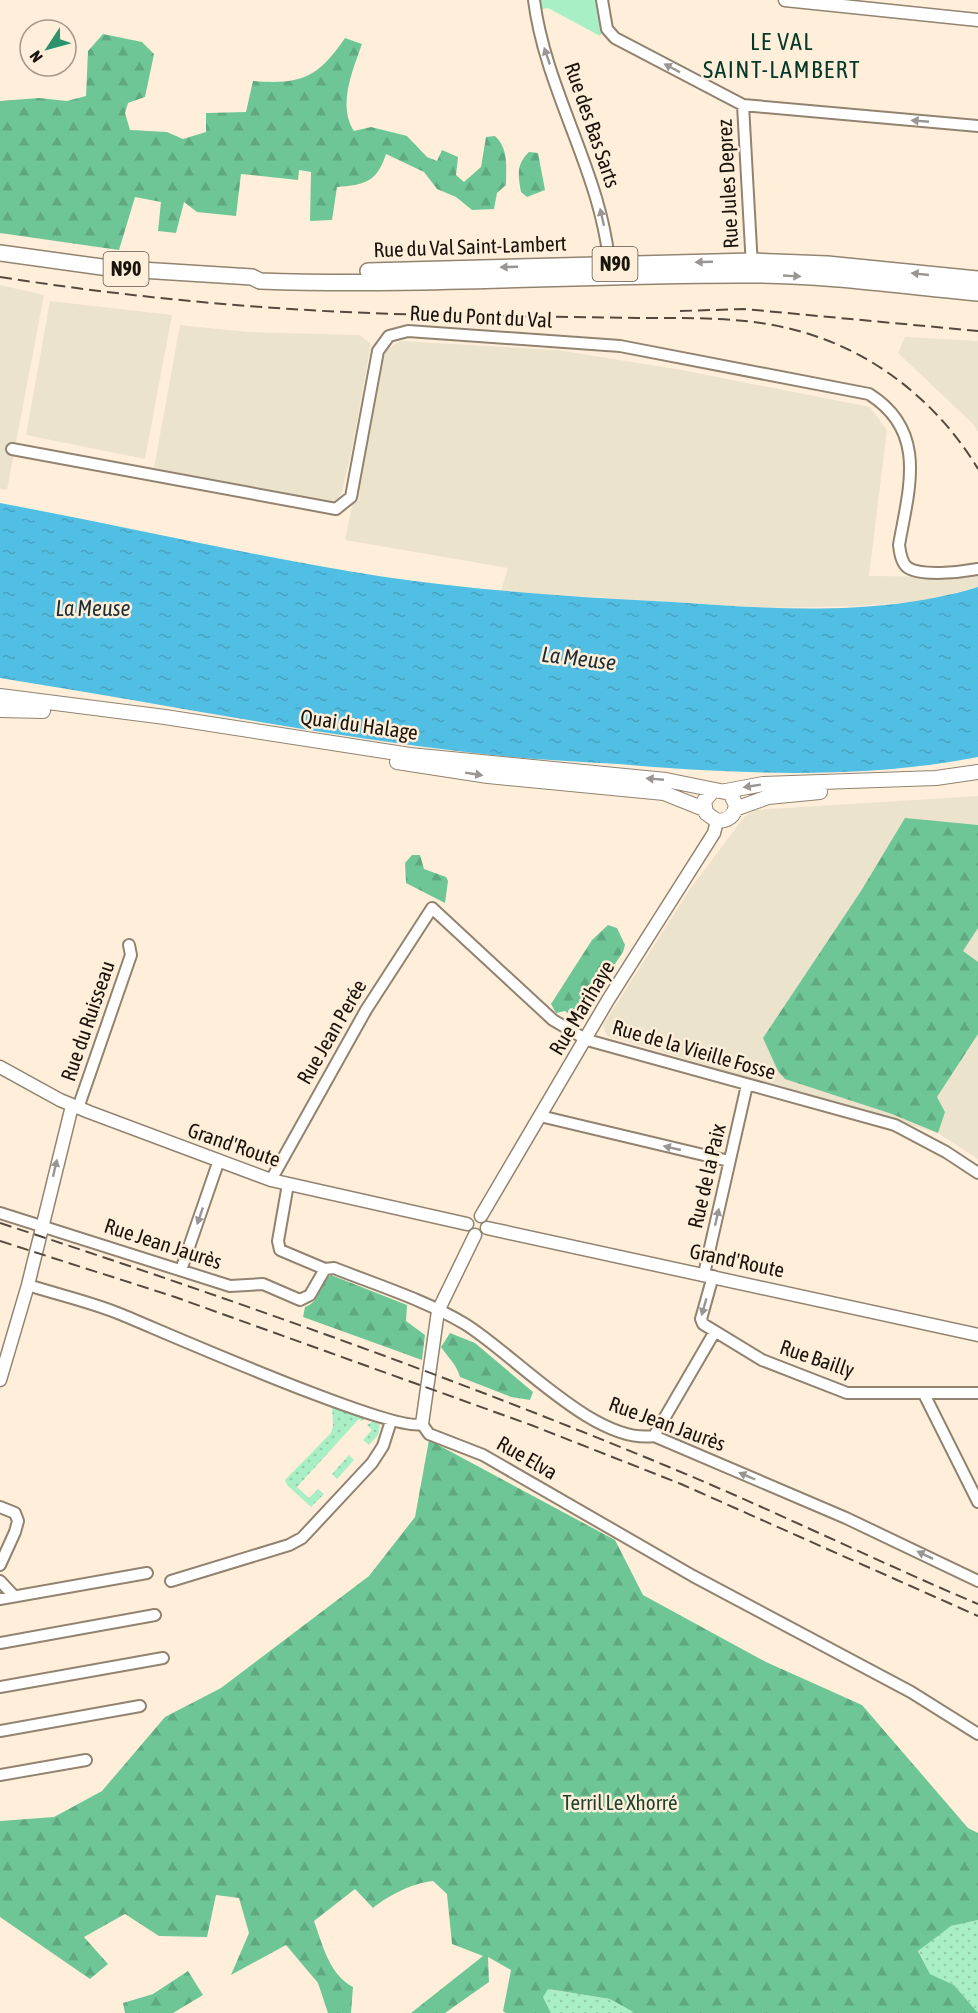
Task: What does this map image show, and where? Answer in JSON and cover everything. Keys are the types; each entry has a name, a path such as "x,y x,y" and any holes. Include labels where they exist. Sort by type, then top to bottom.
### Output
{"main road":[{"name":"Rue du Val Saint-Lambert","path":"0,254 109,268 252,277 260,281 302,282 827,264 978,279"},
{"name":"Rue du Val Saint-Lambert","path":"752,268 844,280 978,293"},
{"name":"Quai du Halage","path":"0,696 165,717 410,755 666,780 712,792"},
{"name":"Quai du Halage","path":"0,710 28,709 158,725 488,776 664,793 704,809"},
{"path":"978,772 936,778 764,784 712,792 706,797 704,809 709,817 717,821 726,820 735,809 748,802 792,794 934,786 978,781"},
{"path":"726,791 733,796 735,809"}],"street":[{"name":"Rue des Bas Sarts","path":"534,0 545,51 598,202 610,271"},
{"path":"602,0 607,29 615,38 743,105 978,126"},
{"path":"785,0 978,20"},
{"name":"Rue Jules Deprez","path":"743,105 752,268"},
{"name":"Rue du Pont du Val","path":"12,449 336,509 351,497 378,351 389,336 408,331 620,346 860,391 876,399 897,421 904,434 911,459 910,487 898,545 900,556 906,566 919,571 956,572 978,568"},
{"name":"Rue Marihaye","path":"481,1216 608,1000 714,833 717,821"},
{"name":"Rue de la Vieille Fosse","path":"432,908 553,1020 586,1040 894,1125 946,1152 978,1173"},
{"name":"Rue Jean Perée","path":"271,1180 366,1010 432,908"},
{"name":"Rue du Ruisseau","path":"75,1107 131,955 129,945"},
{"name":"Grand'Route","path":"0,1067 75,1107 218,1163 271,1180 467,1224"},
{"name":"Rue de la Paix","path":"709,1275 729,1161 747,1085"},
{"path":"1,1375 28,1285 75,1107"},
{"path":"540,1116 729,1161"},
{"path":"181,1270 218,1163"},
{"name":"Rue Jean Jaurès","path":"288,1184 278,1241 280,1250 325,1269 334,1268 438,1311 493,1343 538,1382 591,1417 631,1436 654,1436 846,1518 978,1581"},
{"name":"Rue Jean Jaurès","path":"0,1213 230,1287 262,1284 300,1299 310,1295 325,1269"},
{"path":"481,1216 487,1223 484,1233 475,1235 470,1233 467,1224 470,1218 481,1216"},
{"name":"Grand'Route","path":"487,1228 978,1335"},
{"path":"422,1424 438,1311 475,1235"},
{"path":"654,1436 714,1333 703,1324 701,1318 709,1275"},
{"name":"Rue Elva","path":"28,1285 106,1309 264,1374 391,1421 415,1426 422,1424 429,1434 483,1455 693,1576 911,1692 978,1734"},
{"name":"Rue Bailly","path":"714,1333 762,1360 847,1393 978,1393"},
{"path":"924,1394 978,1502"},
{"path":"171,1581 289,1545 302,1538 372,1463 383,1446 391,1421"},
{"path":"0,1507 15,1513 18,1521 0,1566"},
{"path":"0,1599 147,1573"},
{"path":"0,1581 14,1596"},
{"path":"0,1643 155,1616"},
{"path":"0,1687 162,1658"},
{"path":"0,1731 140,1706"},
{"path":"0,1775 86,1760"}],"shaded area":[{"path":"0,285 44,295 7,490 0,489"},
{"path":"50,301 172,315 145,459 26,435"},
{"path":"180,325 248,332 360,335 371,344 352,449 342,492 338,499 328,502 154,468"},
{"path":"905,337 978,341 978,432 972,423 898,353"},
{"path":"400,341 557,350 682,370 870,407 887,430 869,576 968,577 978,575 978,587 924,601 857,606 768,608 541,594 501,591 508,568 345,540 384,352"},
{"path":"978,796 978,1159 938,1133 607,1036 603,1025 690,889 744,817 755,810"}],"green space":[{"path":"541,0 596,0 602,33 600,36 548,8 542,9"},
{"path":"103,34 142,42 154,54 145,97 128,103 125,113 130,130 167,132 183,139 206,132 206,113 246,112 253,81 296,80 326,62 345,38 362,44 348,88 347,110 354,131 371,127 407,136 427,157 437,161 442,150 458,157 456,175 464,182 481,167 486,137 495,136 505,152 506,185 497,193 494,209 472,210 456,197 437,189 424,172 386,154 378,171 369,180 355,185 337,187 332,220 310,221 311,172 299,170 298,180 241,174 236,216 197,212 184,202 176,233 158,231 161,202 135,197 119,250 0,233 0,101 39,98 67,101 86,96 88,51"},
{"path":"529,152 538,153 545,190 527,197 521,192 519,170"},
{"path":"905,818 978,825 978,928 963,951 978,962 978,1034 937,1097 945,1112 938,1133 892,1114 785,1079 778,1071 763,1038 861,891"},
{"path":"412,855 420,855 424,869 446,877 448,881 445,903 406,883 405,863"},
{"path":"608,925 617,928 625,945 623,952 584,1010 570,1015 565,1011 556,1013 551,1004 592,940"},
{"path":"331,1275 407,1305 406,1321 425,1335 422,1360 303,1317 305,1307 314,1301 323,1283"},
{"path":"450,1333 475,1343 533,1392 530,1400 511,1397 460,1377 454,1364 441,1347"},
{"path":"332,1405 365,1418 362,1421 359,1419 297,1487 309,1498 318,1489 324,1494 311,1507 287,1485 285,1480 331,1433"},
{"path":"374,1421 380,1425 378,1435 369,1445 363,1440 372,1430 367,1425"},
{"name":"Terril Le Xhorré","path":"429,1440 615,1540 643,1595 766,1662 862,1705 968,1828 978,1833 978,1920 951,1926 918,1951 930,1974 954,1985 978,2013 635,2013 610,1999 548,1989 543,1997 551,2013 506,2013 503,2011 511,1970 488,1957 489,1982 445,2013 411,2013 483,1956 452,1944 447,1894 433,1881 402,1890 373,1908 355,1889 314,1921 332,1967 353,1987 351,2013 328,2013 318,1983 286,1945 231,1975 249,1933 239,1898 216,1895 207,1937 159,1936 125,1914 84,1937 108,1964 90,1979 0,1917 0,1821 54,1817 102,1791 165,1717 221,1688 369,1576 415,1517"},
{"path":"349,1455 354,1460 337,1479 332,1474"},
{"path":"978,1920 978,2013 954,1985 930,1974 918,1950 951,1926"},
{"path":"188,1971 203,1995 173,2013 125,2013 123,2003 153,1994"},
{"path":"547,1989 610,1999 635,2013 551,2013 543,1997"}],"water":[{"name":"La Meuse","path":"0,503 337,569 421,582 528,593 749,607 826,608 903,603 941,597 978,587 978,757 889,769 798,773 708,770 528,758 415,746 0,678"}],"railway":[{"path":"0,277 166,299 277,308 389,314 703,318 769,324 812,335 837,345 862,356 885,371 907,387 946,425 978,469"},
{"path":"680,311 744,309 978,331"},
{"path":"0,1223 421,1369 587,1433 708,1483 978,1604"},
{"path":"0,1241 175,1297 531,1425 681,1484 978,1616"}],"district":[{"name":"LE VAL SAINT-LAMBERT","path":"782,56"}]}
